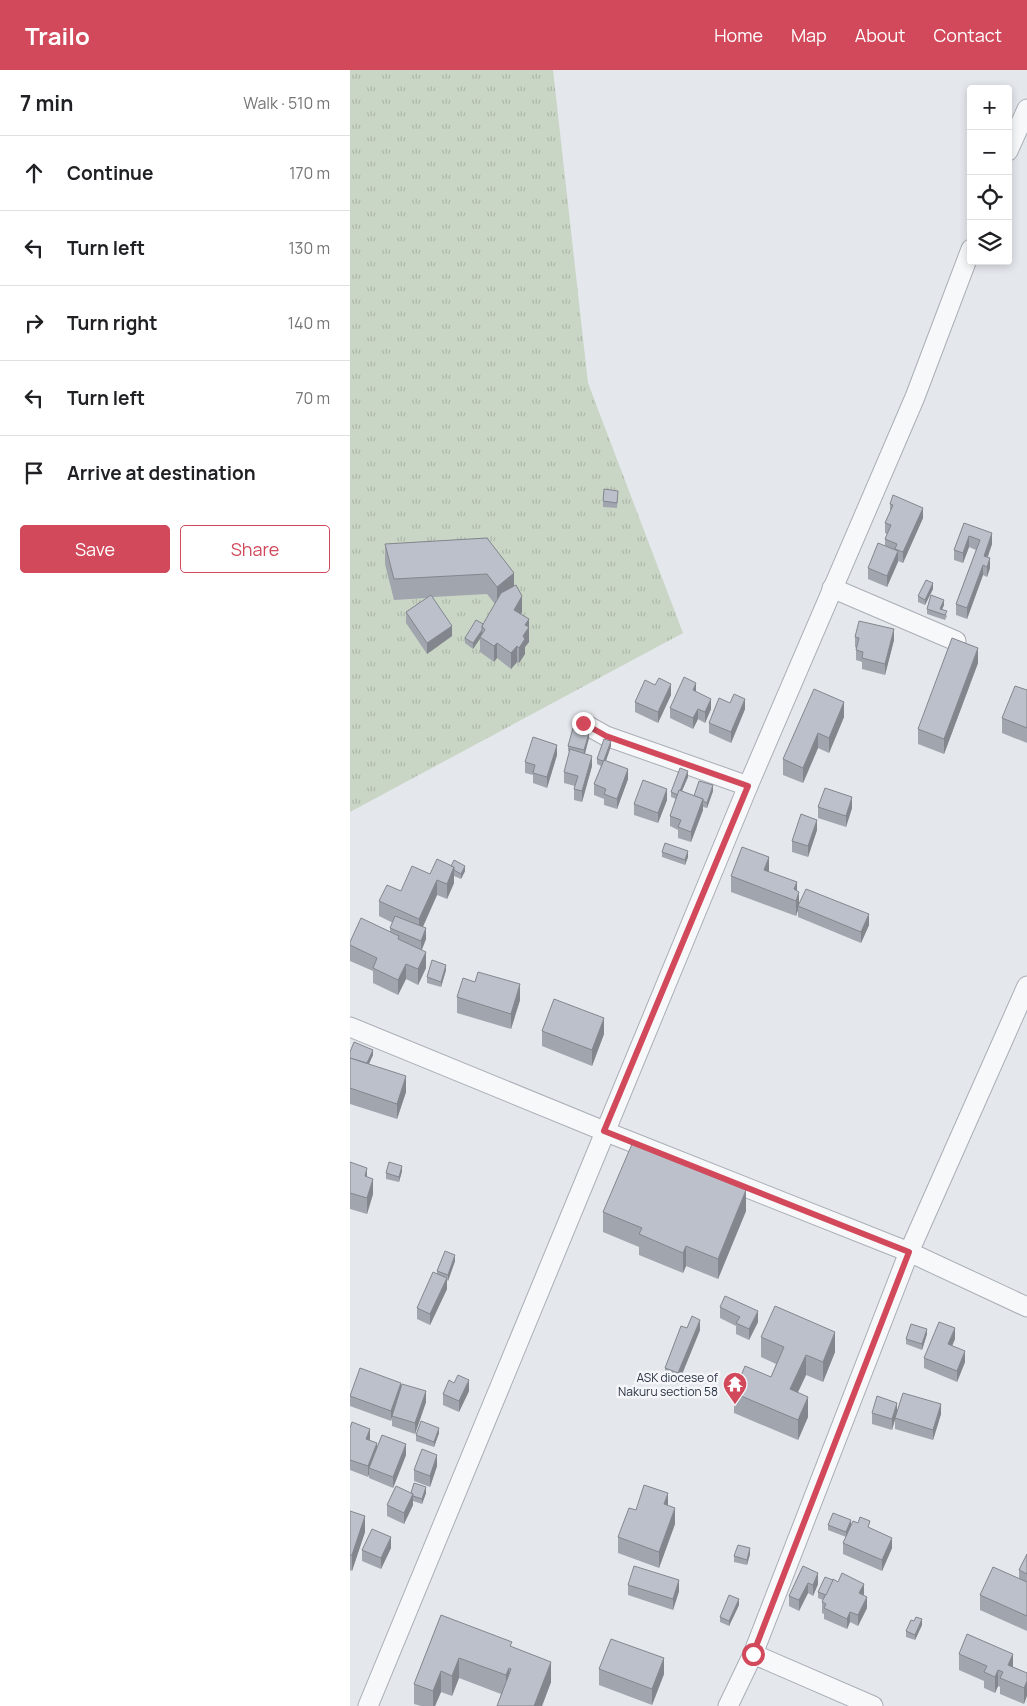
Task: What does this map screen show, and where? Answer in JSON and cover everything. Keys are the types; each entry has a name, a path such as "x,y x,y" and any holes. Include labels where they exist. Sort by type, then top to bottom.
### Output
{"street":[{"path":"1012,142 1027,109"},
{"path":"368,1706 748,786 915,397 967,260"},
{"path":"832,588 956,641"},
{"path":"583,723 606,736 748,786"},
{"path":"728,1706 753,1654 909,1252 1027,986"},
{"path":"350,1027 604,1131 909,1252 1027,1307"},
{"path":"753,1654 872,1706"}],"green space":[{"path":"350,70 553,70 588,383 683,633 350,812"}],"building":[{"path":"604,489 618,491 617,503 603,501"},
{"path":"893,495 923,508 903,552 895,549 897,544 885,539 891,525 885,523 893,505 890,504"},
{"path":"964,523 992,533 984,556 990,558 987,567 983,565 967,608 956,604 980,540 969,536 963,553 954,550"},
{"path":"487,538 514,573 497,587 487,574 394,579 385,544"},
{"path":"878,543 898,551 887,576 868,568"},
{"path":"926,580 933,583 925,600 918,596"},
{"path":"516,585 522,596 514,610 529,619 525,625 529,627 523,636 525,639 519,648 517,646 511,653 497,643 494,646 480,637 485,630 482,626 501,593"},
{"path":"431,595 452,626 427,643 406,612"},
{"path":"931,595 944,600 940,609 947,611 945,615 927,609"},
{"path":"476,620 483,624 482,630 473,643 465,638"},
{"path":"859,621 894,629 885,664 862,658 863,652 856,650 859,638 855,637"},
{"path":"952,638 978,648 944,739 918,729"},
{"path":"684,677 696,683 693,690 711,699 705,712 698,709 693,718 670,708"},
{"path":"659,678 671,684 658,712 635,702 645,680 655,685"},
{"path":"1015,686 1027,690 1027,728 1002,718"},
{"path":"814,689 844,702 829,738 818,733 803,768 783,759"},
{"path":"734,694 745,699 731,732 709,723 719,698 730,703"},
{"path":"573,728 589,733 584,750 568,746"},
{"path":"533,737 557,745 547,777 533,773 535,765 525,762"},
{"path":"604,739 611,741 603,761 597,759"},
{"path":"570,749 592,756 582,791 574,789 578,776 564,772"},
{"path":"604,760 628,769 617,799 604,794 606,789 594,784"},
{"path":"680,768 688,771 678,795 671,792"},
{"path":"643,780 667,789 658,813 634,804"},
{"path":"699,781 713,785 707,803 703,799 694,796"},
{"path":"825,788 852,797 846,816 818,807"},
{"path":"679,790 703,799 691,832 678,827 681,820 670,816"},
{"path":"801,814 817,820 808,846 792,841"},
{"path":"665,843 688,851 685,860 662,852"},
{"path":"742,847 769,857 764,870 797,882 794,889 799,892 796,901 731,876"},
{"path":"437,859 454,867 447,884 437,880 419,919 379,901 387,885 401,891 412,866 430,874"},
{"path":"454,860 465,866 461,874 451,866"},
{"path":"806,889 869,914 861,932 798,906"},
{"path":"395,916 426,928 421,941 390,928"},
{"path":"361,918 399,936 398,939 426,952 418,969 406,964 398,980 373,968 377,958 350,945"},
{"path":"432,960 446,965 441,982 427,977"},
{"path":"478,972 520,984 511,1014 457,997 463,978 475,982"},
{"path":"554,999 604,1018 592,1050 542,1031"},
{"path":"354,1042 373,1050 367,1063 350,1058"},
{"path":"350,1058 406,1076 397,1104 350,1088"},
{"path":"632,1144 746,1190 718,1259 686,1246 683,1253 639,1234 642,1228 603,1212"},
{"path":"350,1162 367,1168 365,1176 373,1179 367,1198 350,1193"},
{"path":"389,1162 402,1166 399,1177 386,1173"},
{"path":"445,1251 455,1255 448,1275 437,1271"},
{"path":"433,1272 447,1278 430,1314 417,1308"},
{"path":"725,1296 758,1311 749,1329 736,1323 740,1317 720,1307"},
{"path":"775,1306 835,1332 823,1362 806,1355 790,1389 808,1397 798,1420 734,1393 745,1366 771,1377 784,1347 761,1337"},
{"path":"692,1316 700,1320 678,1373 665,1368 681,1326 687,1328"},
{"path":"939,1322 955,1328 948,1344 965,1351 957,1371 924,1358"},
{"path":"911,1324 927,1329 922,1344 906,1339"},
{"path":"360,1368 401,1383 391,1411 350,1396"},
{"path":"458,1375 469,1380 459,1401 443,1394 449,1380 454,1383"},
{"path":"402,1384 426,1391 415,1423 392,1416"},
{"path":"903,1393 941,1404 933,1430 895,1418"},
{"path":"877,1396 897,1403 892,1419 872,1413"},
{"path":"421,1421 439,1428 434,1442 416,1435"},
{"path":"352,1422 370,1429 366,1439 377,1443 368,1466 350,1460 350,1428"},
{"path":"382,1435 406,1444 393,1477 369,1468"},
{"path":"422,1449 437,1455 430,1476 414,1470"},
{"path":"414,1483 426,1487 422,1499 413,1496 411,1493"},
{"path":"644,1485 668,1493 664,1504 675,1508 659,1552 618,1537 629,1508 636,1510"},
{"path":"396,1486 413,1494 404,1513 387,1505"},
{"path":"350,1511 365,1516 352,1555 350,1555"},
{"path":"833,1513 851,1520 846,1532 828,1525"},
{"path":"860,1517 870,1521 868,1527 892,1538 882,1560 843,1543 853,1521 858,1523"},
{"path":"372,1529 391,1537 381,1558 362,1550"},
{"path":"738,1545 750,1548 747,1560 734,1556"},
{"path":"1027,1554 1027,1574 1019,1570"},
{"path":"634,1566 679,1580 673,1599 628,1585"},
{"path":"803,1566 818,1573 813,1585 808,1583 799,1600 789,1596"},
{"path":"993,1567 1027,1582 1027,1616 980,1595"},
{"path":"842,1573 864,1584 859,1593 867,1597 858,1615 850,1612 847,1619 824,1608 826,1604 822,1602 833,1579 838,1582"},
{"path":"825,1577 833,1580 826,1595 818,1592"},
{"path":"729,1595 739,1599 729,1621 720,1617"},
{"path":"441,1615 512,1642 510,1646 551,1662 534,1706 497,1706 511,1669 509,1668 506,1675 459,1658 452,1676 441,1671 433,1691 414,1684"},
{"path":"916,1617 922,1619 915,1635 906,1631 911,1620 914,1621"},
{"path":"967,1634 1013,1654 1008,1665 1027,1673 1027,1681 1024,1688 1000,1678 1003,1672 998,1670 995,1677 984,1672 987,1666 959,1654"},
{"path":"611,1639 664,1658 652,1689 599,1669"}],"place":[{"name":"ASK diocese of Nakuru section 58","path":"735,1405"}],"route":[{"path":"583,723 606,736 748,786 604,1131 909,1252 753,1654"}]}
